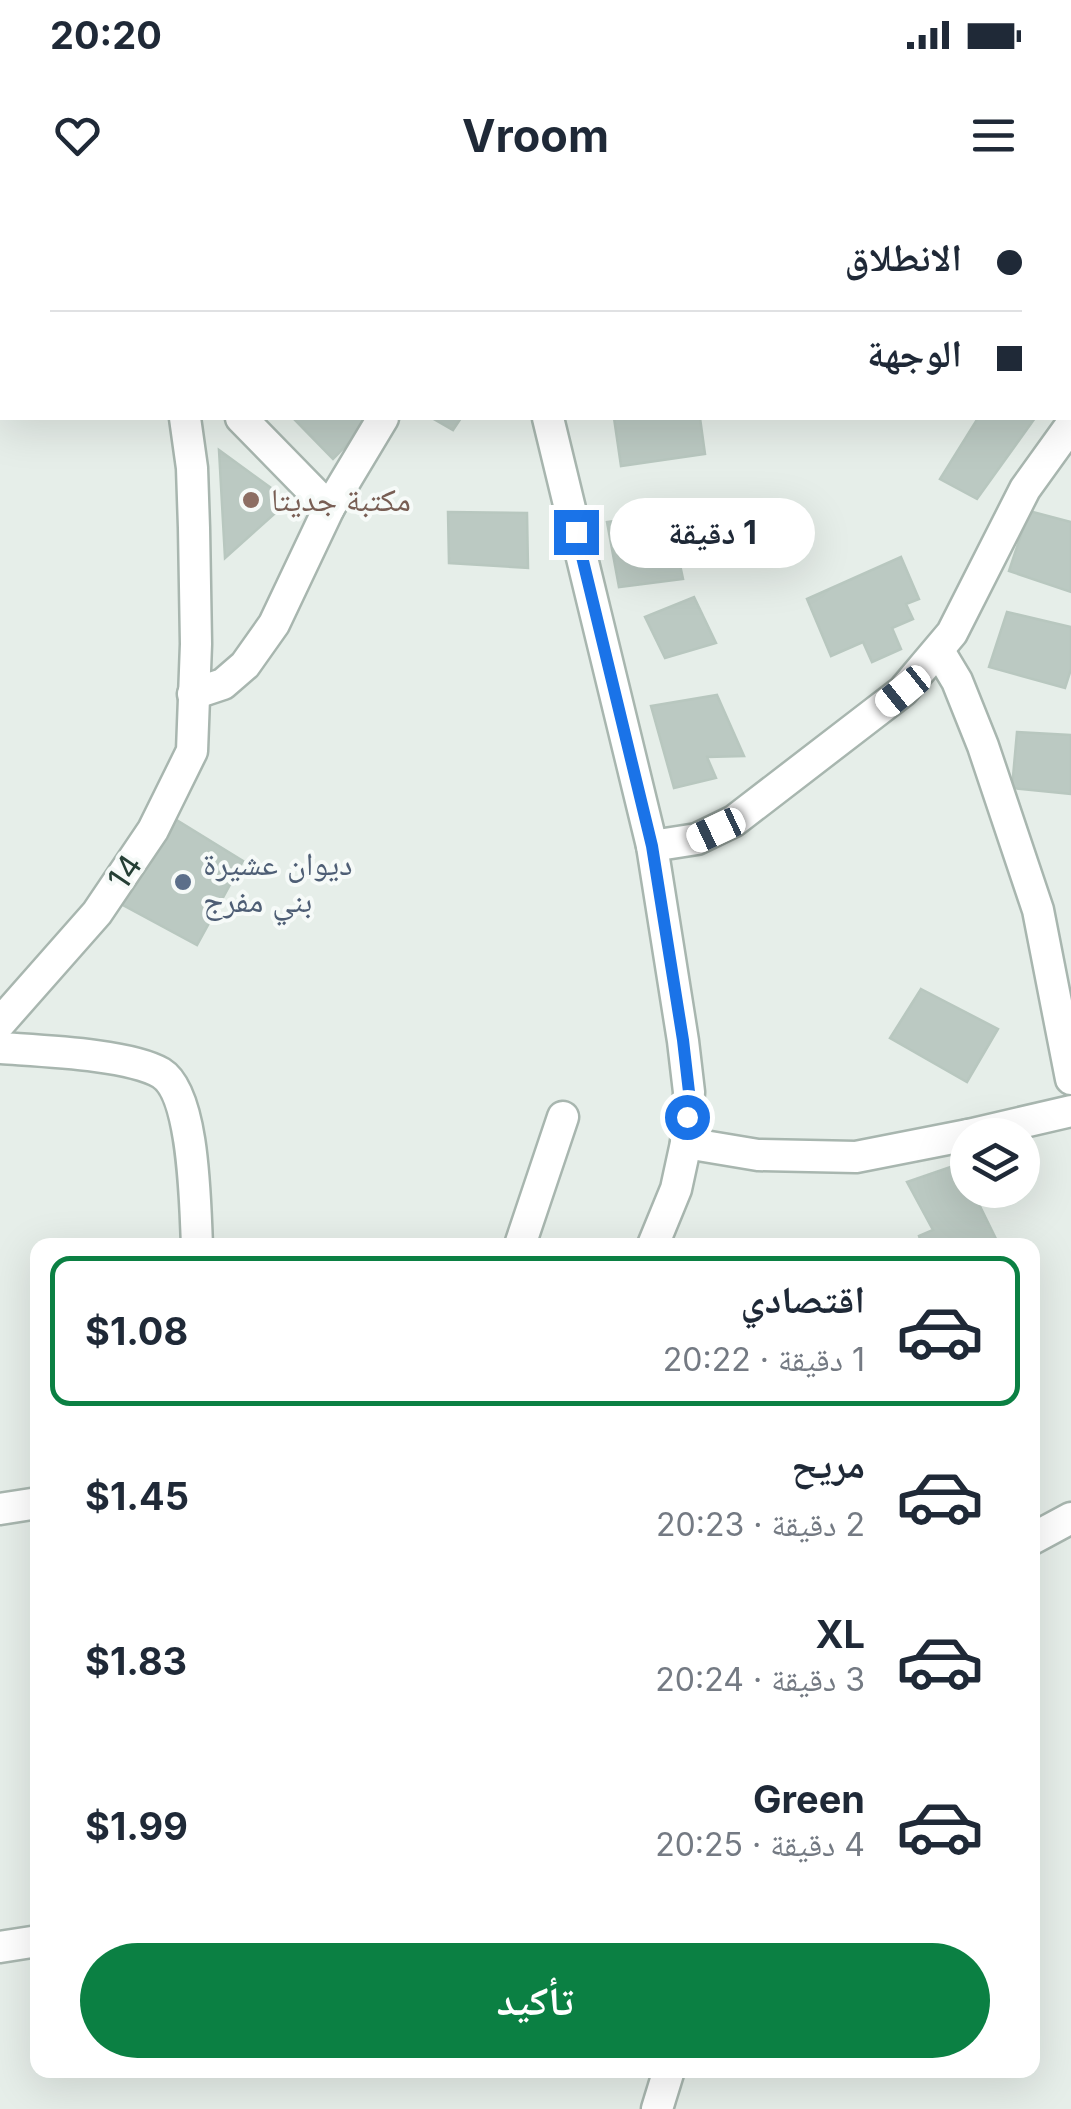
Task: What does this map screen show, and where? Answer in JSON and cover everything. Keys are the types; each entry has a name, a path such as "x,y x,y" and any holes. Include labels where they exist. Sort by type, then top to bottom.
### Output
{"street":[{"name":"14","path":"0,1023 97,913 154,830 192,750 196,644 192,468 185,420"},
{"path":"242,420 329,508"},
{"path":"192,694 223,684 245,665 274,624 329,508 382,420"},
{"path":"548,420 652,846 685,1058 689,1092 686,1142 676,1190 656,1238"},
{"path":"652,846 697,839 734,821 903,691 939,651 1025,489 1071,425"},
{"path":"939,651 958,681 983,746 1038,910 1071,1079"},
{"path":"0,1048 114,1060 160,1072 172,1083 191,1149 196,1238"},
{"path":"1038,1118 1071,1110"},
{"path":"522,1238 564,1118"},
{"path":"686,1142 758,1155 856,1157 950,1139"},
{"path":"0,1509 30,1504"},
{"path":"1040,1535 1071,1518"},
{"path":"0,1947 30,1942"},
{"path":"657,2109 667,2078"}],"building":[{"path":"295,420 371,420 333,459"},
{"path":"436,420 460,420 453,430"},
{"path":"614,420 700,420 705,454 621,466"},
{"path":"977,420 1034,420 977,499 940,479"},
{"name":"مكتبة جديتا","path":"219,450 278,493 282,507 225,558"},
{"path":"1029,511 1071,522 1071,592 1009,571"},
{"path":"448,512 527,513 528,568 449,563"},
{"path":"669,513 683,579 619,587 607,522"},
{"path":"901,557 919,599 906,604 913,619 892,628 901,649 872,662 863,642 831,656 807,599"},
{"path":"694,597 716,643 665,658 645,617"},
{"path":"1007,612 1071,627 1071,669 1065,688 989,667"},
{"path":"717,695 744,756 707,757 716,778 674,788 651,706"},
{"path":"1017,732 1071,735 1071,794 1012,788"},
{"name":"ديوان عشيرة بني مفرج","path":"175,819 243,861 197,945 121,904"},
{"path":"921,989 998,1029 967,1082 890,1038"},
{"path":"950,1167 950,1208 981,1208 996,1238 920,1238 933,1230 907,1182"}],"place":[{"name":"مكتبة جديتا","path":"251,500"},
{"name":"ديوان عشيرة بني مفرج","path":"183,882"}],"route":[{"path":"576,532 652,846 683,1040 689,1092 687,1117"}]}
